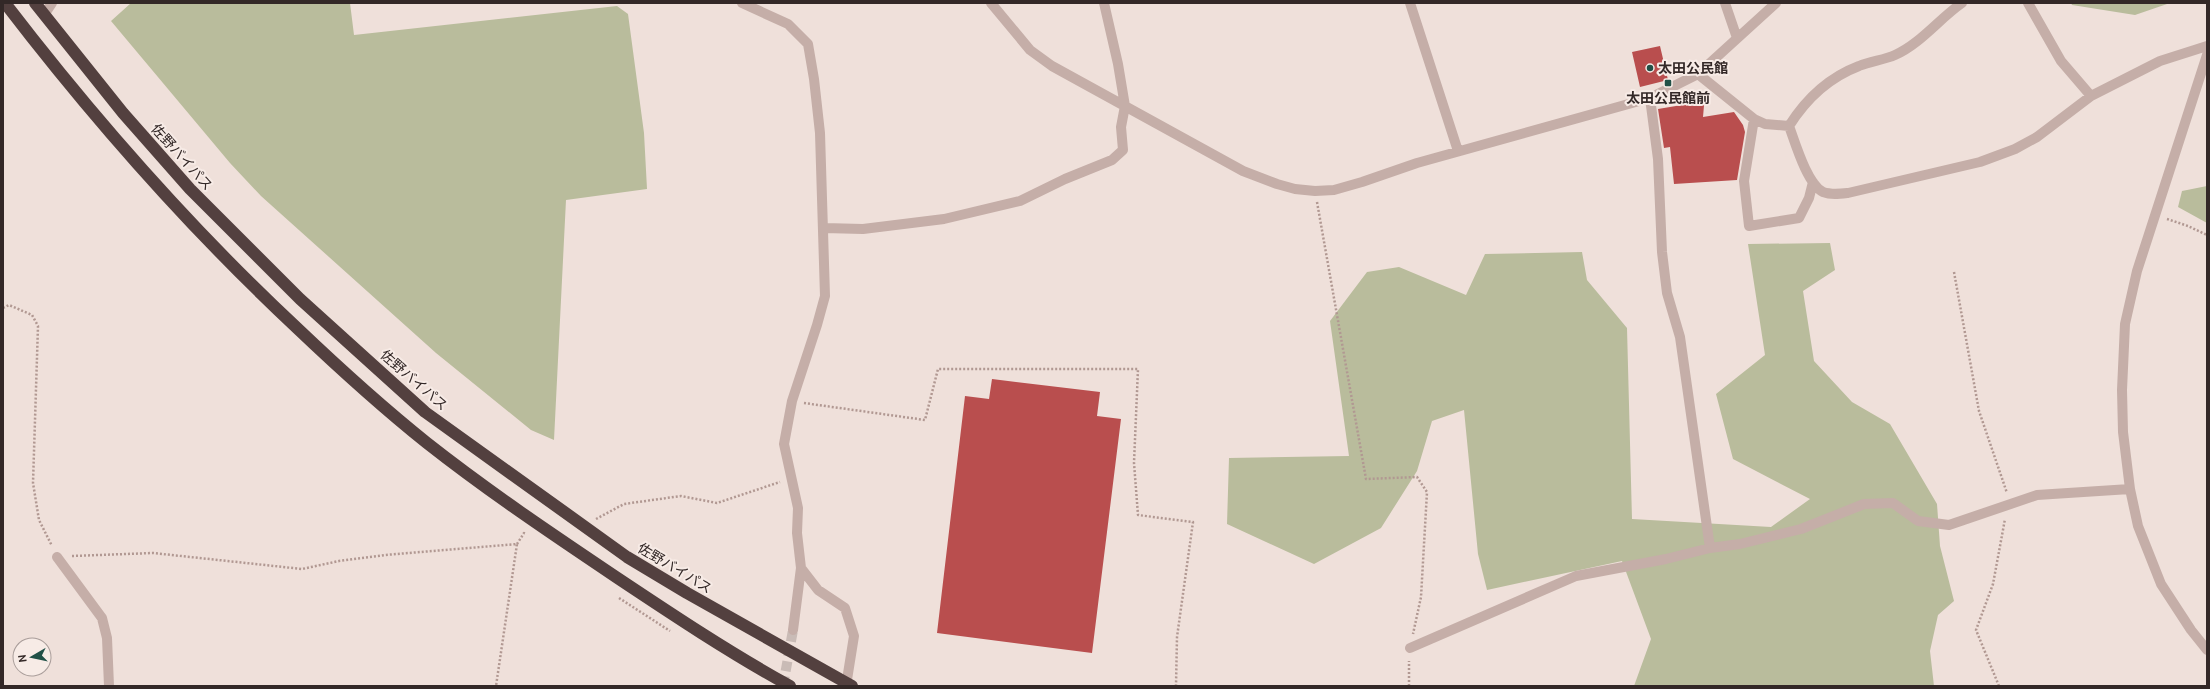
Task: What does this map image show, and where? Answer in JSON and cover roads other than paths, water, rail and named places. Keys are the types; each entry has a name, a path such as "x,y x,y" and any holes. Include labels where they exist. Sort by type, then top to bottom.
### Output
{"highway":[{"path":"5,3 50,61 164,195 242,277 348,376 426,442 532,521 675,616 790,686"},
{"name":"佐野バイパス","path":"35,3 123,113 190,189 300,299 426,412 627,557 687,593 849,685"}],"street":[{"path":"44,15 52,3"},
{"path":"742,3 788,24 808,44 820,133 825,296 818,325 792,401 784,444 798,508 797,533 802,568 793,630"},
{"path":"991,3 1030,50 1052,66 1243,171 1295,190 1315,192 1334,190 1458,151 1650,98 1698,74 1776,3"},
{"path":"824,228 863,228 944,219 1020,201 1112,160 1123,150 1121,127 1125,106 1118,64 1104,3"},
{"path":"1410,3 1458,151"},
{"path":"1725,3 1738,38"},
{"path":"1789,126 1800,108 1831,81 1860,65 1895,55 1926,34 1962,3"},
{"path":"2028,3 2061,61 2091,96"},
{"path":"1789,126 1813,182 1822,191 1834,195 1848,193 1980,162 2015,149 2037,136 2091,96 2160,61 2207,46"},
{"path":"2207,55 2153,216 2137,271 2125,324 2122,390 2122,425 2130,489 2138,526 2160,584 2190,630 2207,650"},
{"path":"1698,74 1754,119 1765,124 1789,126"},
{"path":"1650,98 1658,159 1662,244 1667,293 1680,338 1710,548"},
{"path":"1754,119 1744,181 1749,226 1799,218 1809,198 1813,182"},
{"path":"1410,648 1576,576 1666,559 1710,548 1740,544 1801,529 1864,504 1893,504 1918,521 1949,525 2037,495 2130,489"},
{"path":"57,557 102,618 107,638 109,686"},
{"path":"802,568 818,590 845,608 854,636 849,685"}],"tunnel":[{"path":"783,686 793,630"}],"place":[{"name":"太田公民館","path":"1650,68"},
{"name":"太田公民館前","path":"1668,83"}]}
